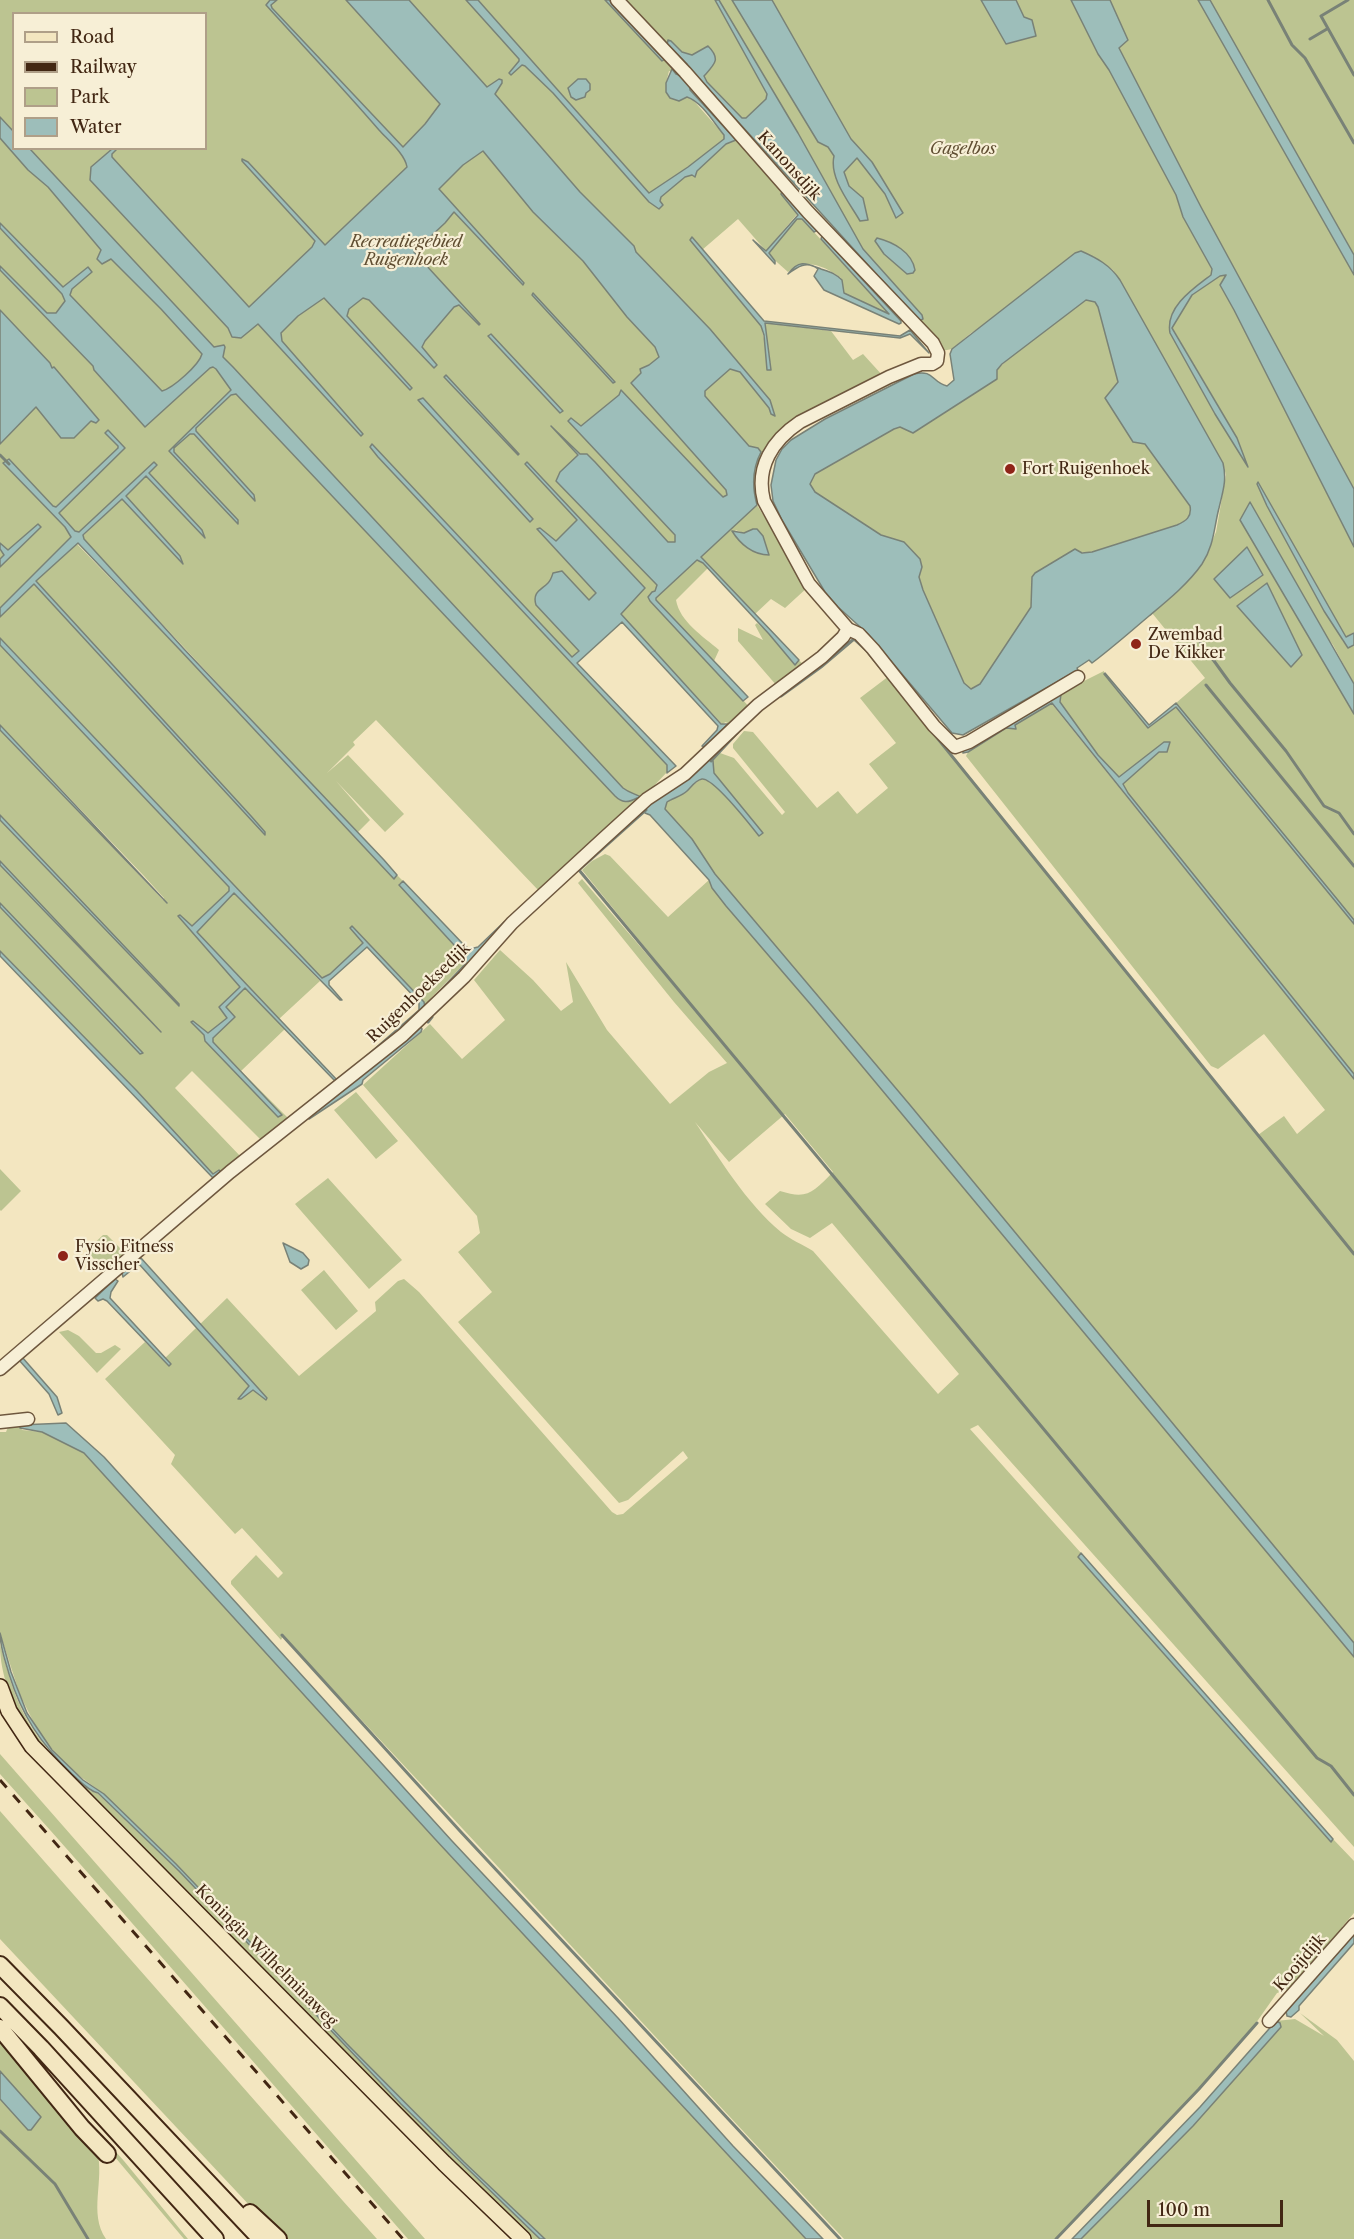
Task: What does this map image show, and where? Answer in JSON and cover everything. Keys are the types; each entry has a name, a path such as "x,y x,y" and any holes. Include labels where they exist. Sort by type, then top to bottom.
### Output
{"highway":[{"path":"0,1965 261,2239"},
{"path":"0,2006 49,2056 215,2239"},
{"path":"0,2028 82,2128 107,2154"},
{"path":"219,2193 252,2214 278,2239"}],"main road":[{"name":"Koningin Wilhelminaweg","path":"0,1687 9,1711 32,1746 436,2155 523,2239"}],"street":[{"name":"Kanonsdijk","path":"617,0 689,77 801,205 933,343 938,353 937,361 932,364 921,364 889,377 800,422 778,440 767,458 760,488 772,518 809,584 848,629"},
{"path":"848,629 859,634 873,649 934,726 955,747 969,742 1078,678"},
{"name":"Ruigenhoeksedijk","path":"0,1369 230,1172 403,1035 464,977 520,915 644,801 685,774 737,723 822,657 848,629"},
{"path":"0,1422 28,1419"},
{"name":"Kooijdijk","path":"1269,2021 1354,1925"}],"green space":[{"name":"Recreatiegebied Ruigenhoek","path":"0,0 605,0 662,60 665,59 682,76 669,71 666,83 693,100 724,135 731,133 783,192 781,194 798,213 766,251 738,219 702,250 692,238 690,240 761,326 771,369 765,323 831,331 853,360 863,354 883,376 801,418 758,477 757,505 808,587 785,608 771,599 754,615 709,567 676,600 687,622 719,650 714,661 721,667 719,672 750,708 726,728 728,724 726,722 722,724 625,619 575,665 667,765 669,770 539,891 376,720 353,742 355,745 327,773 348,755 404,814 385,832 336,781 370,820 357,833 83,539 83,536 122,499 182,562 180,556 125,496 146,476 204,537 202,530 149,473 157,465 0,612","holes":["223,403 196,428 196,431 254,495 255,500 194,434 190,434 174,448 174,452 237,519 238,523 169,451","753,529 769,555 753,550 735,530 744,533"]},
{"name":"Gagelbos","path":"621,0 1354,0 1354,255 1304,166 1295,171 1354,275 1354,489 1207,219 1189,228 1212,269 1212,275 1182,299 1176,307 1172,315 1170,333 1215,414 1248,467 1237,438 1172,327 1192,295 1220,276 1226,275 1220,285 1354,547 1354,632 1342,640 1348,648 1354,645 1354,684 1333,645 1240,519 1354,714 1354,920 1176,703 1205,678 1152,613 1202,564 1216,532 1226,475 1223,463 1113,270 1093,256 971,333 952,349 942,351 919,321 701,81 694,80","holes":["1267,583 1302,655 1291,667 1237,606"]},
{"path":"797,219 802,219 889,314 844,293 841,278 822,267 801,265 788,272 769,255"},
{"path":"1086,300 1095,302 1098,307 1118,382 1145,444 1190,506 1190,513 1186,520 1177,525 1092,552 1078,552 1032,577 1031,607 980,684 971,689 964,683 923,590 919,577 922,567 904,542 881,535 815,492 810,484 815,474 894,429 900,427 913,432 996,377 997,370 1010,357"},
{"path":"76,543 181,651 394,879 397,875 403,881 399,884 465,956 465,963 425,1004 352,926 363,943 331,974 322,978 0,638 0,617 34,583 265,834 35,581"},
{"path":"757,623 803,664 777,686 738,641 738,628 763,640 755,625"},
{"path":"0,639 233,888 193,932 285,1029 241,1071 290,1120 263,1142 192,1071 175,1088 242,1158 218,1178 216,1176 221,1172 219,1170 213,1174 0,951 0,907 140,1054 143,1053 0,903 0,865 160,1032 0,861 0,820 179,1006 0,815 0,730 163,900 164,898 144,876 0,725"},
{"path":"1104,671 1104,674 1148,728 1176,707 1354,924 1354,1074 1122,783 1162,751 1164,742 1119,778 1098,755 1060,702 1058,694"},
{"path":"889,676 1258,1135 1284,1116 1297,1134 1325,1110 1264,1034 1218,1069 1211,1066 966,756 968,752 1006,728 1015,728 1015,725 1051,703 1354,1079 1354,1643 910,1105 715,874 692,839 665,809 667,802 701,779 708,781 723,793 759,836 763,833 714,773 713,762 710,759 716,749 734,758 782,815 785,812 733,748 733,744 744,731 753,732 817,808 838,791 857,814 888,788 869,764 896,743 860,698"},
{"path":"605,854 610,856 668,917 709,880 726,906 812,1006 1354,1657 1354,1847 978,1425 970,1429 1081,1553 1078,1556 1331,1842 1333,1839 1354,1861 1354,1913 1342,1927 1346,1930 1332,1947 1327,1946 1293,1986 1277,1993 1251,2030 1199,2089 1056,2239 844,2239 283,1636 281,1640 231,1584 231,1581 256,1555 278,1578 283,1573 242,1528 235,1534 171,1464 175,1455 105,1379 145,1342 163,1360 227,1298 299,1376 376,1311 375,1302 398,1281 404,1279 419,1292 612,1512 617,1515 623,1514 688,1458 683,1451 628,1500 619,1503 458,1322 492,1292 458,1252 480,1233 477,1216 363,1085 430,1024 462,1059 505,1020 474,980 500,950 533,980 561,1011 573,1002 566,962 607,1030 670,1104 709,1072 727,1063 674,1002 578,883 582,879 713,1031 582,870","holes":["785,1114 833,1172 810,1192 797,1195 780,1191 765,1204 791,1229 810,1238 832,1223 959,1374 938,1394 813,1251 781,1232 757,1208 734,1180 695,1122 729,1162"]},
{"path":"234,893 320,981 279,1019 196,931"},
{"path":"356,1092 398,1141 376,1159 334,1110"},
{"path":"0,1169 21,1191 1,1211 0,1210"},
{"path":"328,1178 402,1260 369,1289 295,1204"},
{"path":"103,1235 107,1235 127,1255 107,1272 86,1251"},
{"path":"324,1270 358,1311 336,1330 301,1290"},
{"path":"68,1330 79,1336 96,1353 101,1353 115,1345 121,1349 97,1373 59,1332"},
{"path":"20,1425 22,1430 42,1432 84,1453 435,1839 806,2239 545,2239 464,2162 347,2044 176,1864 104,1794 70,1769 41,1737 20,1695 0,1633 0,1432 6,1432 8,1427"},
{"path":"0,1644 12,1686 22,1710 35,1733 52,1754 91,1791 97,1793 179,1871 404,2107 540,2239 531,2239 479,2188 24,1728 4,1677"},
{"path":"0,1754 425,2239 408,2239 0,1774"},
{"path":"0,1811 377,2239 281,2239 0,1939"},
{"path":"1300,2013 1337,2040 1354,2061 1354,2239 1081,2239 1136,2184 1281,2027 1276,2021 1295,2019 1324,2036"},
{"path":"0,2039 97,2151 99,2162 98,2218 106,2239 0,2239 0,2099 28,2130 40,2117 0,2071"},
{"path":"23,2048 124,2161 188,2239 184,2239"}],"water":[{"path":"270,0 277,0 271,5 272,8 403,147 440,104 346,0 409,0 487,87 499,79 502,80 495,94 580,192 634,246 636,252 710,329 770,400 775,416 771,414 769,408 740,372 730,369 705,391 705,396 749,446 758,448 761,452 754,478 757,505 701,557 799,660 795,665 703,563 697,560 656,600 748,697 743,701 650,601 648,597 655,591 657,585 556,481 560,472 578,455 551,426 580,454 587,454 668,542 675,542 675,535 568,421 571,418 581,426 619,395 621,390 723,497 727,495 726,490 631,383 641,373 640,369 659,357 655,347 627,317 583,261 533,212 483,151 463,165 439,189 524,283 523,285 454,212 414,252 480,324 459,305 454,307 422,347 437,365 434,368 369,300 363,298 349,309 347,316 412,388 410,390 324,298 298,316 281,333 282,341 363,434 361,436 258,324 241,338 232,337 228,328 90,180 91,167 111,150 116,150 112,157 249,307 312,247 315,241 242,159 248,162 325,245 407,167 396,147 266,5"},
{"path":"466,0 478,0 649,193 724,139 724,135 698,103 687,97 679,101 670,98 666,92 666,83 672,69 676,74 682,76 687,71 687,64 667,45 668,40 682,52 692,55 708,46 714,54 715,61 704,76 707,82 742,118 746,118 766,99 767,94 715,0 719,0 798,133 863,249 922,315 923,319 919,321 701,81 690,83 690,90 736,140 726,144 697,171 695,177 692,175 685,177 661,197 660,201 663,205 659,209 649,202 553,93 525,66 522,65 511,75 509,73 519,59"},
{"path":"605,0 609,0 665,59 662,61"},
{"path":"732,0 772,0 851,139 872,162 903,213 896,218 885,194 857,158 844,172 849,186 863,198 868,220 860,221 837,181 834,173 834,156 828,147 818,142"},
{"path":"981,0 1016,0 1024,17 1032,20 1036,36 1006,44"},
{"path":"1071,0 1110,0 1128,40 1119,48 1201,207 1354,489 1354,547 1220,285 1226,275 1220,276 1192,295 1172,328 1237,438 1248,467 1215,414 1170,333 1172,315 1176,307 1189,292 1211,275 1212,269 1183,217 1176,195 1109,70 1098,54"},
{"path":"1198,0 1210,0 1354,255 1354,275"},
{"path":"578,79 586,79 590,84 590,90 585,97 576,100 571,97 568,88"},
{"path":"0,117 12,130 12,150 31,150 214,347 224,345 223,357 623,788 648,802 710,758 713,761 714,773 763,833 759,836 715,786 702,779 685,793 667,802 665,809 692,839 715,874 910,1105 1354,1643 1354,1657 812,1006 726,906 712,888 709,880 650,815 645,813 640,799 625,802 615,796 236,394 231,395 196,428 196,431 254,495 255,501 194,434 190,434 174,448 174,452 238,520 238,524 169,451 231,390 216,369 210,368 145,427 94,370 93,366 0,270 0,266 47,313 56,313 65,301 62,294 0,228 0,223 63,287 88,267 92,272 72,289 70,295 162,391 185,376 200,359 202,354 111,259 102,264 97,259 101,250 48,187 28,170 0,138"},
{"path":"782,192 818,230 814,232 802,219 797,219 769,253 775,264 753,240 766,251 798,215 781,194"},
{"path":"822,236 901,323 824,290 814,276 818,269 814,266 830,272 842,280 844,293 889,314 821,239"},
{"path":"692,237 764,321 900,336 910,330 929,353 910,334 900,338 765,323 771,370 767,370 761,326 690,240"},
{"path":"877,238 895,245 906,253 913,264 915,270 913,273 907,274 884,254 875,241"},
{"path":"1081,251 1098,259 1120,280 1223,463 1224,486 1211,543 1202,564 1184,585 1092,663 1089,660 1077,668 1078,670 963,735 952,733 868,634 825,592 773,501 771,485 776,460 791,440 825,419 914,374 925,373 947,386 954,380 950,354 952,349 1075,253","holes":["1086,300 1095,302 1118,382 1105,398 1133,442 1145,444 1190,506 1190,513 1186,520 1177,525 1092,552 1082,553 1075,549 1035,573 1032,577 1031,607 980,684 971,689 964,683 923,590 919,577 922,567 920,559 904,542 881,535 815,492 810,484 815,474 894,429 900,427 913,433 997,379 997,370 1002,364"]},
{"path":"799,264 813,266 802,266 788,274 792,269"},
{"path":"533,293 615,382 613,383 532,295"},
{"path":"0,310 50,363 52,368 54,367 99,420 96,423 91,421 74,438 61,438 36,407 0,444"},
{"path":"491,334 563,411 560,413 488,336"},
{"path":"446,375 519,454 518,455 444,377"},
{"path":"423,398 533,519 530,522 418,400"},
{"path":"108,430 125,448 59,513 75,531 79,532 154,462 157,465 149,473 202,530 205,538 146,476 126,496 180,556 183,564 122,499 83,535 84,539 184,649 384,860 397,875 394,879 78,543 36,581 251,816 265,835 34,584 0,617 0,608 71,537 65,527 3,463 9,459 56,507 118,448 105,433"},
{"path":"372,444 572,657 579,651 536,605 536,594 549,582 553,573 562,571 589,600 596,593 537,529 540,528 556,541 577,520 525,464 527,462 645,588 621,614 721,724 728,724 705,747 702,746 718,726 622,622 577,663 676,766 667,773 667,765 378,457 370,447"},
{"path":"1258,482 1346,637 1354,633 1354,645 1348,648 1324,611 1267,506"},
{"path":"1250,502 1354,684 1354,714 1240,520"},
{"path":"38,524 41,527 0,567 0,559 4,555 0,549 0,543 8,550"},
{"path":"757,529 763,536 769,555 763,555 748,548 732,531 744,533"},
{"path":"1247,547 1263,575 1230,598 1214,579"},
{"path":"1267,583 1302,655 1291,667 1237,606"},
{"path":"0,638 322,978 330,974 363,943 350,928 352,926 424,1002 425,1007 364,1058 419,1010 419,1002 367,947 329,981 329,985 342,1000 340,1000 234,893 197,932 338,1081 334,1080 245,988 226,1007 235,1017 213,1038 213,1042 282,1115 278,1117 205,1041 204,1035 191,1022 193,1021 208,1033 227,1018 219,1007 240,987 178,916 180,915 192,926 229,891 229,887 0,645"},
{"path":"1105,673 1149,725 1176,703 1354,920 1354,924 1176,707 1148,728"},
{"path":"1061,694 1060,702 1098,755 1119,777 1164,742 1170,742 1167,752 1159,752 1123,784 1354,1074 1354,1079 1052,703 1015,725 1016,729 1006,728 963,753 963,750"},
{"path":"0,725 167,903 0,730"},
{"path":"0,815 179,1004 179,1006 0,820"},
{"path":"0,861 161,1032 0,865"},
{"path":"403,881 470,949 478,947 504,922 451,983 434,997 466,963 466,958 399,885"},
{"path":"0,903 143,1053 140,1054 0,907"},
{"path":"0,951 137,1091 213,1174 219,1170 221,1172 213,1178 0,956"},
{"path":"420,1026 421,1032 363,1080 362,1084 309,1119 308,1116"},
{"path":"283,1243 303,1253 309,1260 308,1265 301,1269 290,1262"},
{"path":"141,1258 267,1398 266,1400 253,1390 238,1399 249,1386 139,1264 123,1277 122,1273"},
{"path":"115,1279 118,1281 110,1298 171,1364 169,1366 107,1301 103,1299 98,1301 95,1298"},
{"path":"22,1357 57,1397 62,1413 58,1415 49,1394 19,1360"},
{"path":"66,1423 104,1457 452,1841 618,2018 733,2146 823,2239 806,2239 435,1839 84,1453 42,1432 20,1428 20,1425"},
{"path":"1081,1553 1333,1839 1331,1842 1078,1557"},
{"path":"0,1633 11,1672 27,1713 52,1750 83,1780 104,1794 176,1864 347,2044 464,2162 545,2239 540,2239 401,2104 179,1871 98,1793 90,1790 61,1763 41,1740 26,1716 4,1659"},
{"path":"1354,1934 1354,1943 1299,2006 1299,2010 1291,2017 1287,2016 1286,2011"},
{"path":"1276,2021 1281,2027 1193,2126 1081,2239 1072,2239 1200,2107"},
{"path":"0,2071 41,2117 31,2130 28,2130 0,2099"}],"waterway":[{"path":"1268,0 1292,45 1305,58 1354,143"},
{"path":"1348,0 1321,16 1354,75"},
{"path":"1310,39 1327,29"},
{"path":"0,455 9,464"},
{"path":"1181,634 1196,636 1230,683 1286,751 1324,806 1339,813 1354,834"},
{"path":"781,696 854,639 867,651 1354,1254"},
{"path":"1206,685 1354,866"},
{"path":"711,761 737,733"},
{"path":"646,810 579,870 1317,1758 1331,1766 1354,1795"},
{"path":"428,1022 432,1017"},
{"path":"282,1635 460,1831 840,2239"},
{"path":"1056,2239 1199,2089 1257,2023"},
{"path":"0,2131 55,2184 88,2239"}],"railway":[{"path":"0,1780 403,2239"}],"place":[{"name":"Fort Ruigenhoek","path":"1010,469"},
{"name":"Zwembad De Kikker","path":"1136,644"},
{"name":"Fysio Fitness Visscher","path":"63,1256"}]}
